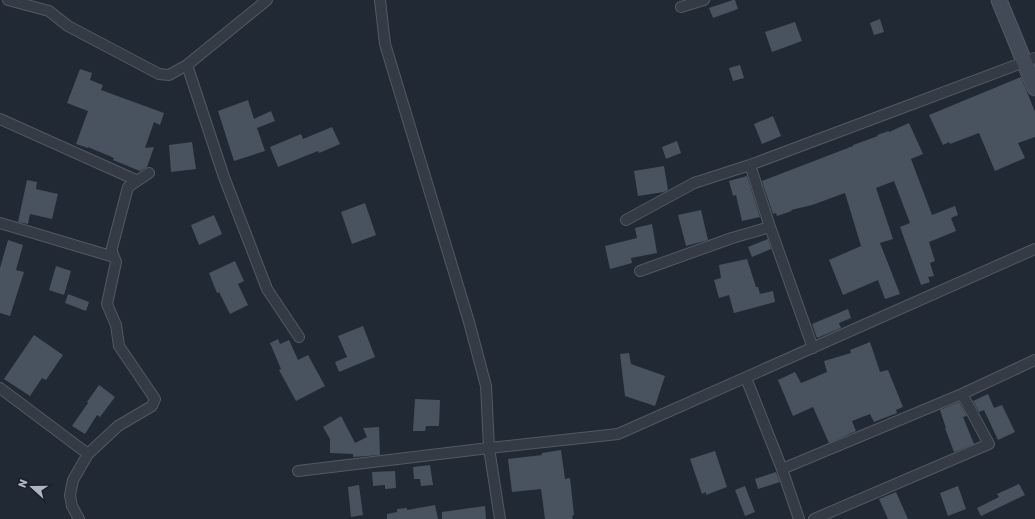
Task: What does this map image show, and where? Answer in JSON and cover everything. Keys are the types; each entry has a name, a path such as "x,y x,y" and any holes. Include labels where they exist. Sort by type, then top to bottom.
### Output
{"street":[{"path":"8,0 49,11 68,26 159,74 169,75 187,65 267,0"},
{"path":"380,0 385,44 469,322 486,386 489,448 500,519"},
{"path":"681,7 704,0"},
{"path":"999,0 1029,60 1035,88"},
{"path":"626,220 694,183 750,165 1029,60"},
{"path":"187,65 224,177 267,289 299,337"},
{"path":"0,119 136,180"},
{"path":"750,165 770,227 813,348"},
{"path":"79,519 72,506 70,495 73,480 88,454 118,426 152,406 155,399 119,346 116,326 107,304 116,262 112,248 128,187 136,180 149,173"},
{"path":"0,223 114,257"},
{"path":"640,271 732,238 770,227"},
{"path":"298,471 618,434 1035,249"},
{"path":"782,469 962,394 1035,360"},
{"path":"746,378 782,469 799,519"},
{"path":"0,388 88,454"},
{"path":"814,519 989,444 962,394"}],"building":[{"path":"735,0 738,9 713,18 709,8"},
{"path":"880,19 884,32 874,35 870,23"},
{"path":"795,22 802,41 772,52 765,32"},
{"path":"740,65 744,78 733,81 729,68"},
{"path":"80,69 92,73 90,80 103,85 101,90 164,113 160,125 154,122 145,148 154,147 147,167 140,171 113,160 114,158 88,147 76,144 88,111 67,103"},
{"path":"1021,77 1035,112 1035,137 1018,143 1025,158 995,171 979,133 950,144 949,142 943,145 929,115"},
{"path":"248,100 254,119 271,111 275,121 257,128 265,151 234,161 218,111"},
{"path":"773,116 781,136 762,144 754,124"},
{"path":"909,123 923,154 911,159 932,215 955,206 958,215 951,218 956,231 929,242 935,261 930,263 934,276 928,277 930,282 921,285 900,227 910,223 894,181 876,188 893,239 880,243 900,294 885,299 878,280 843,295 829,260 861,246 845,193 777,216 776,213 773,214 762,181"},
{"path":"332,127 340,144 278,167 270,147 301,134 303,139"},
{"path":"677,141 681,153 666,159 662,147"},
{"path":"192,142 196,169 171,172 169,145"},
{"path":"664,166 668,190 638,196 634,171"},
{"path":"747,176 760,217 742,221 736,195 733,196 729,181"},
{"path":"27,180 37,182 36,189 58,194 52,219 30,214 28,224 18,222"},
{"path":"365,203 376,235 352,244 341,212"},
{"path":"701,210 708,240 686,246 678,215"},
{"path":"214,215 222,234 199,245 191,225"},
{"path":"652,224 657,253 631,258 632,263 610,269 605,246 637,238 635,228"},
{"path":"768,239 771,249 752,257 748,247"},
{"path":"8,240 23,245 16,270 24,272 10,316 0,313 0,268"},
{"path":"747,259 756,287 758,287 760,294 773,291 775,302 734,313 729,295 719,298 714,280 721,278 719,265"},
{"path":"235,261 244,281 238,284 248,305 230,314 219,292 217,293 209,273"},
{"path":"56,266 71,271 64,295 49,290"},
{"path":"68,294 89,302 86,311 65,303"},
{"path":"848,309 851,318 839,323 841,328 817,338 812,324"},
{"path":"363,326 375,357 339,372 335,362 347,357 338,336"},
{"path":"34,335 63,355 46,380 42,378 30,396 4,379"},
{"path":"278,339 280,344 289,340 298,360 308,355 325,386 296,401 279,370 281,369 270,343"},
{"path":"870,342 880,372 888,370 903,407 896,410 897,413 874,422 870,414 852,421 856,431 829,443 813,407 793,416 778,380 795,372 801,383 827,372 824,361 851,353 850,350"},
{"path":"629,353 631,364 665,376 655,406 625,396 620,354"},
{"path":"99,385 115,397 100,417 97,415 85,434 72,426"},
{"path":"988,394 994,408 1002,405 1015,432 998,440 984,410 979,412 973,401"},
{"path":"415,399 440,400 439,426 426,426 425,431 413,431"},
{"path":"959,402 967,416 963,417 974,444 954,452 940,410"},
{"path":"341,416 355,443 367,437 363,428 379,427 380,455 353,457 353,454 330,453 330,439 323,427"},
{"path":"561,450 565,479 570,478 574,515 572,516 573,519 545,519 541,489 512,492 508,459 542,455 542,453"},
{"path":"715,451 727,487 706,495 706,492 702,494 690,459"},
{"path":"430,465 433,485 421,486 420,479 414,479 413,467"},
{"path":"395,471 396,488 385,489 385,485 373,486 372,472"},
{"path":"776,472 780,482 758,489 755,479"},
{"path":"1019,484 1025,495 981,516 977,508 999,497 997,494"},
{"path":"359,485 363,515 351,517 348,487"},
{"path":"745,486 755,512 745,516 735,490"},
{"path":"958,486 966,509 948,516 940,493"},
{"path":"896,492 908,519 888,519 879,499"},
{"path":"435,505 438,519 387,519 387,514 397,512 397,509 407,508 407,510"},
{"path":"485,506 486,519 442,519 442,512"}]}
